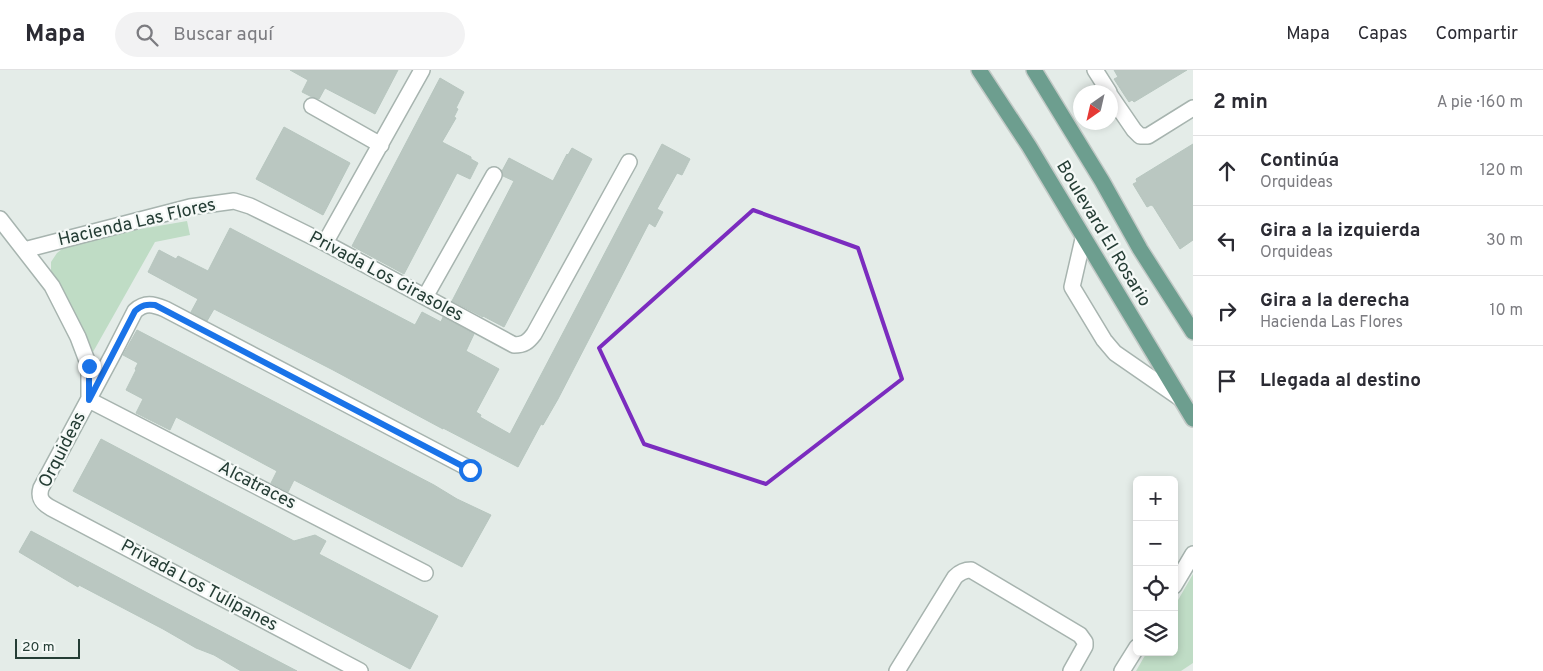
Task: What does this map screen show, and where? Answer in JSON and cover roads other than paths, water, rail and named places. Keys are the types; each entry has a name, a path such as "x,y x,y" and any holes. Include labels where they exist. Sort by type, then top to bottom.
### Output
{"main road":[{"name":"Boulevard El Rosario","path":"979,70 1029,146 1083,239 1193,419"},
{"name":"Boulevard El Rosario","path":"1034,70 1102,181 1140,249 1193,332"}],"street":[{"path":"325,243 422,70"},
{"path":"312,106 381,145"},
{"path":"1118,106 1140,136 1148,136 1193,108"},
{"name":"Privada Los Girasoles","path":"250,206 325,243 514,345 522,345 529,341 534,334 629,162"},
{"path":"425,297 494,175"},
{"name":"Hacienda Las Flores","path":"24,250 190,207 234,202 250,206"},
{"path":"0,219 52,286 78,337 89,366 89,400"},
{"path":"1083,239 1072,287 1104,340 1115,353 1180,398"},
{"name":"Orquideas","path":"41,499 41,488 135,311 140,306 147,304 155,305 470,470"},
{"name":"Alcatraces","path":"89,400 425,573"},
{"name":"Privada Los Tulipanes","path":"41,499 51,508 360,671"},
{"path":"1178,579 1193,554"},
{"path":"897,671 955,577 965,570 971,570 1080,635 1085,642 1085,646 1071,671"},
{"path":"1122,671 1133,653"}]}
